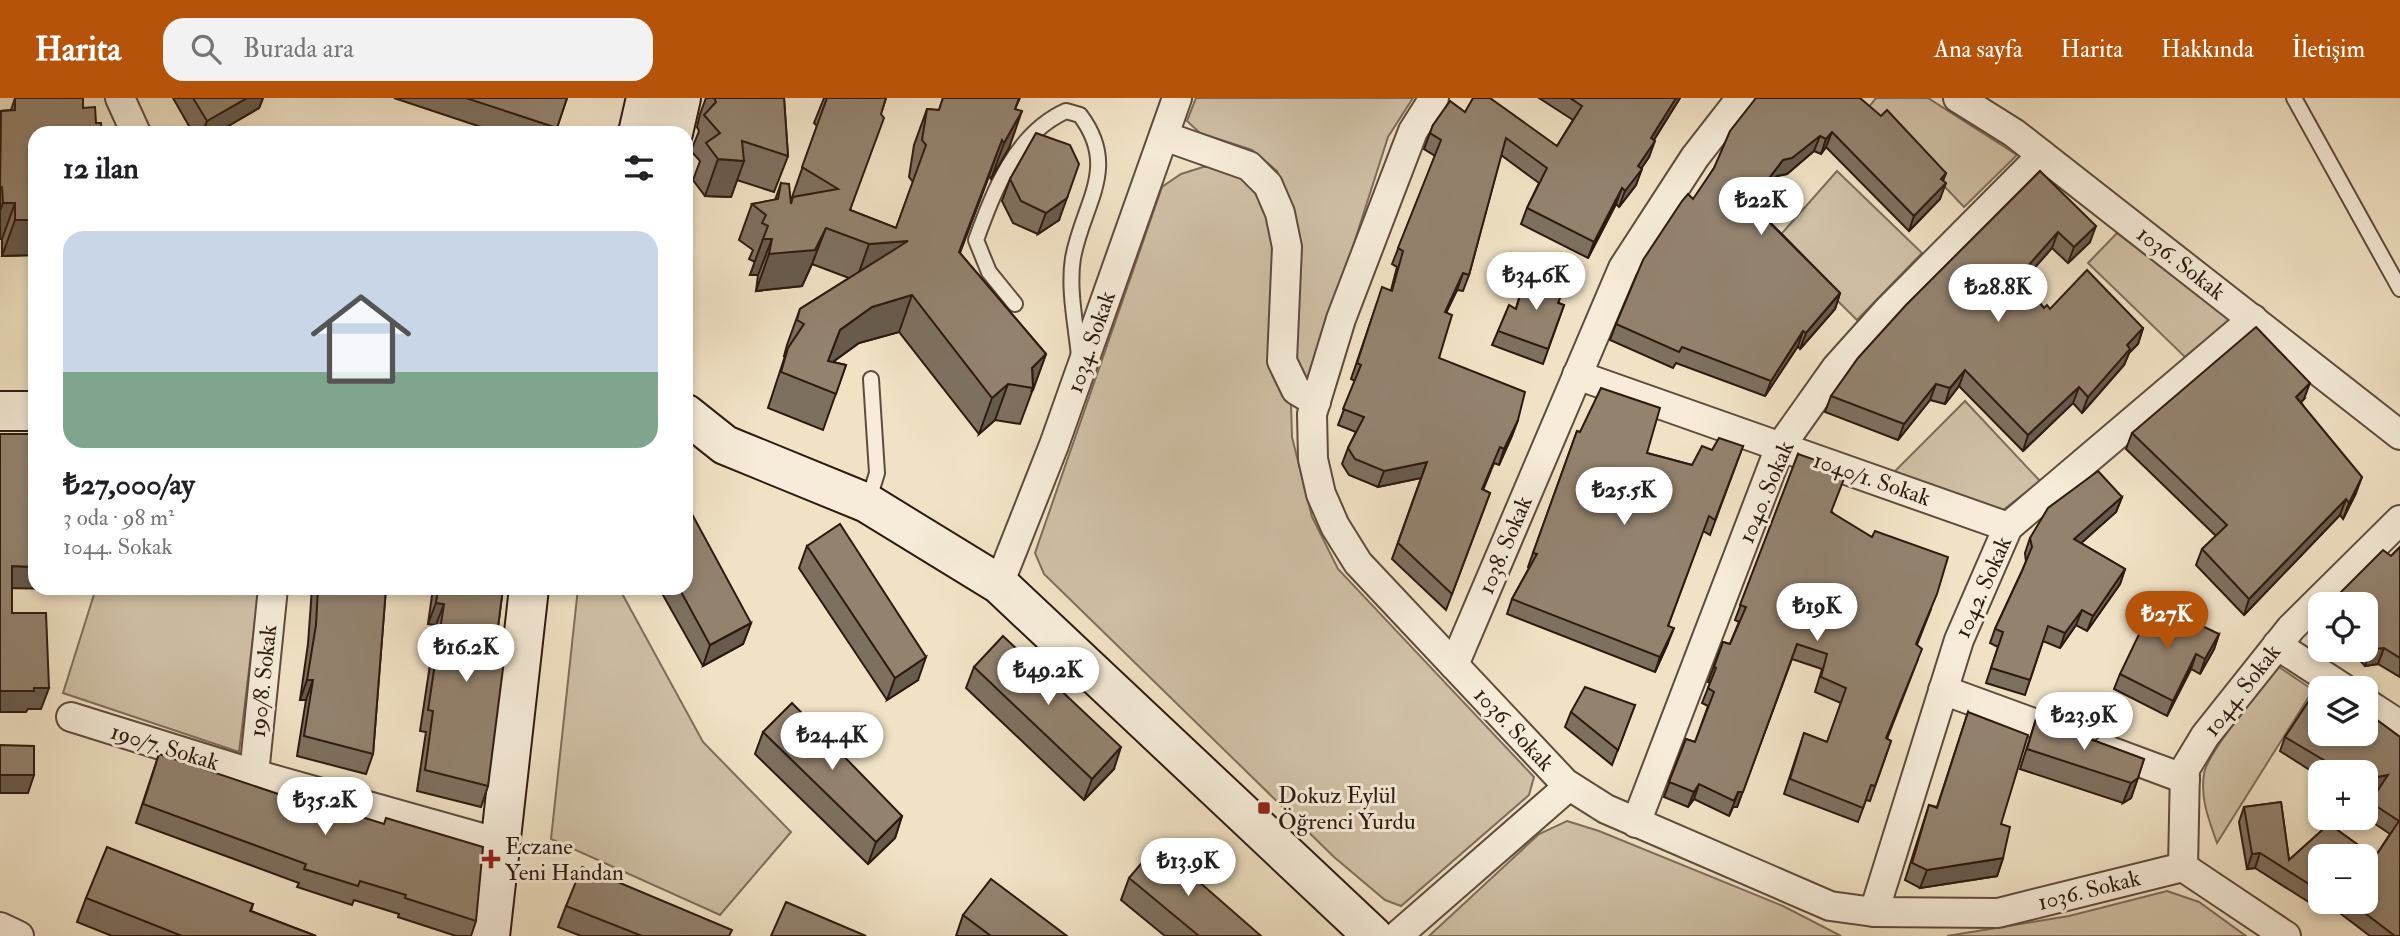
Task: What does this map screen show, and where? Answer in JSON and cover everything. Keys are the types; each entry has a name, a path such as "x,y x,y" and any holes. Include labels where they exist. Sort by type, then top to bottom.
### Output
{"main road":[{"path":"640,126 646,98"},
{"path":"675,126 681,98"},
{"path":"0,411 28,411"},
{"path":"693,420 725,445 867,503 999,584 1373,936"},
{"path":"693,443 725,445"},
{"path":"491,936 531,597"}],"street":[{"path":"120,98 133,126"},
{"name":"1034. Sokak","path":"999,584 1080,371 1177,98"},
{"name":"1036. Sokak","path":"1434,98 1413,131 1341,319 1312,414 1313,459 1321,494 1335,526 1359,563 1569,786 1606,809 1636,823 1830,906 1874,912 1998,913 2183,867"},
{"name":"1038. Sokak","path":"1454,665 1623,268 1695,157 1741,98"},
{"name":"1036. Sokak","path":"1958,98 2042,155 2400,435"},
{"path":"1164,136 1249,166 1268,185 1280,213 1287,247 1282,361 1296,390 1315,402"},
{"name":"1040. Sokak","path":"1636,823 1780,447 1836,368 1888,310 2042,155"},
{"name":"1042. Sokak","path":"1874,912 1959,640 2008,527 2253,319"},
{"name":"1040/1. Sokak","path":"1577,375 2008,527"},
{"name":"1044. Sokak","path":"2183,867 2185,769 2205,736 2277,645 2400,520"},
{"name":"190/8. Sokak","path":"254,774 272,595"},
{"path":"2277,645 2325,676"},
{"path":"1943,690 2185,779"},
{"path":"2378,711 2400,725"},
{"name":"190/7. Sokak","path":"71,717 254,774 503,844"},
{"path":"1398,936 1569,786"},
{"path":"2183,867 2286,936"},
{"path":"0,927 19,936"}],"lane":[{"path":"2294,98 2400,289"},
{"path":"1015,304 989,272 976,240 1007,166 1023,144 1051,118 1066,111 1080,115 1098,148 1099,172 1073,261 1080,371"},
{"path":"867,503 877,473 871,380"}],"shaded area":[{"path":"1196,98 1413,98 1388,137 1310,381 1292,364 1292,210 1277,171 1252,150 1200,133 1187,121"},
{"path":"1876,98 1928,98 2017,155 1964,207 1869,107"},
{"path":"1203,167 1219,167 1238,174 1256,191 1271,218 1278,272 1271,363 1291,405 1292,437 1312,517 1338,569 1534,777 1529,795 1401,906 1385,900 1334,857 1044,574 1035,553 1162,187 1181,174"},
{"path":"1837,171 1922,253 1857,320 1776,240"},
{"path":"2117,233 2230,320 2185,357 2088,263"},
{"path":"1965,401 2040,481 2002,511 1894,472"},
{"path":"94,595 258,595 239,752 63,693"},
{"path":"577,595 623,595 703,742 791,832 720,915 551,839"},
{"path":"2279,667 2308,687 2308,698 2217,843 2204,801 2204,774 2207,764 2237,720"},
{"path":"1567,821 1599,831 1783,906 1841,936 1429,936 1539,834"},
{"path":"2167,891 2199,902 2246,936 1947,936 2069,916"}],"building":[{"path":"15,98 83,98 83,108 95,107 96,123 101,123 101,126 28,126 28,220 15,220 15,203 3,203 2,187 0,188 1,111 15,110"},
{"path":"193,98 247,98 207,121"},
{"path":"466,98 567,98 558,126"},
{"path":"714,98 784,98 788,156 742,141 744,161 718,159 706,143 720,133 704,115 716,102"},
{"path":"827,98 886,98 881,114 884,118 850,210 896,228 926,145 922,140 927,109 939,110 943,98 1019,98 1015,109 1022,111 1004,143 1002,140 959,252 1046,354 1032,368 1033,388 1008,384 992,398 912,295 872,307 840,330 828,361 846,365 836,394 781,372 788,348 804,324 797,320 800,309 908,241 869,244 826,228 815,250 769,254 772,239 763,239 768,226 762,223 766,215 752,204 778,199 781,183 789,184 791,204 793,197 838,189 802,167"},
{"path":"1473,98 1490,98 1557,146 1582,106 1570,98 1676,98 1651,138 1655,141 1638,166 1642,169 1625,191 1622,188 1594,242 1527,208 1547,168 1506,138 1469,275 1463,273 1445,312 1452,315 1439,358 1525,392 1518,420 1504,449 1500,447 1482,489 1490,493 1452,594 1398,543 1427,462 1384,471 1355,459 1348,448 1364,417 1343,409 1361,365 1357,363 1382,287 1392,291 1403,251 1398,248 1441,140 1430,133 1433,125 1450,101 1465,112"},
{"path":"1756,98 1860,98 1881,116 1887,110 1946,173 1941,179 1946,183 1914,216 1832,132 1826,139 1820,136 1792,158 1783,160 1750,203 1840,293 1806,333 1803,331 1771,381 1682,347 1679,352 1616,324 1643,260 1682,201 1688,194 1693,199 1714,168 1730,131"},
{"path":"1036,133 1070,145 1079,164 1067,198 1046,213 1021,201 1010,179"},
{"path":"2040,171 2096,226 2074,247 2058,232 2018,277 2044,308 2047,305 2050,309 2087,270 2143,328 2127,345 2130,349 2088,397 2079,387 2028,435 1965,370 1950,388 1936,384 1904,424 1831,396 1858,358 1906,305"},
{"path":"1537,270 1558,278 1556,284 1564,289 1558,303 1564,305 1548,349 1498,331 1509,305 1516,309 1522,289 1529,291"},
{"path":"2256,327 2310,383 2296,397 2362,477 2349,503 2346,499 2249,599 2202,549 2227,525 2132,433"},
{"path":"1601,388 1660,408 1647,453 1692,465 1702,446 1712,450 1719,438 1743,446 1715,520 1709,516 1668,626 1674,628 1660,657 1512,599 1537,554 1533,553 1577,431 1580,432"},
{"path":"0,434 28,434 28,567 12,566 12,613 46,613 49,688 0,691"},
{"path":"1798,454 1847,471 1831,512 1872,537 1875,531 1948,557 1937,594 1916,644 1922,649 1886,738 1891,741 1875,786 1871,785 1863,808 1790,779 1804,733 1827,742 1846,688 1821,677 1827,654 1797,644 1743,792 1738,792 1734,801 1699,784 1694,792 1669,782 1686,739 1695,742 1714,692 1708,688 1716,668 1714,667 1723,642 1730,644 1746,607 1740,605"},
{"path":"2098,471 2122,497 2074,539 2125,569 2093,616 2082,610 2065,633 2048,626 2030,680 1991,668 2003,632 1995,629 2032,547 2030,538 2048,508"},
{"path":"693,516 751,623 710,645 683,595 693,595"},
{"path":"840,524 926,657 895,678 807,546"},
{"path":"2400,547 2400,658 2384,648 2378,648 2378,592 2341,592 2383,550 2391,556"},
{"path":"318,595 385,595 373,754 304,736 313,680 307,680 316,625"},
{"path":"437,595 502,595 497,635 507,637 488,786 425,770 433,711 428,710 444,604 436,603"},
{"path":"2154,603 2219,634 2205,659 2196,654 2173,701 2120,674"},
{"path":"1003,636 1121,747 1092,779 974,667"},
{"path":"1585,687 1635,705 1618,750 1571,712"},
{"path":"2308,702 2308,746 2378,746 2378,721 2400,737 2400,936 2395,936 2366,914 2378,914 2378,852 2399,821 2378,807 2378,790 2388,775 2378,777 2378,760 2324,760 2285,737"},
{"path":"792,703 902,816 876,842 763,732"},
{"path":"1968,712 2028,735 2001,824 2010,827 2003,858 1927,870 1912,863 1929,805 1937,808"},
{"path":"2036,719 2144,759 2138,778 2131,783 2027,749"},
{"path":"0,745 34,746 34,775 0,775"},
{"path":"159,754 323,809 324,805 384,824 386,818 483,847 476,921 360,881 358,886 304,869 306,864 143,804"},
{"path":"2281,802 2289,860 2322,830 2337,830 2357,844 2308,844 2308,883 2260,853 2252,854 2244,807"},
{"path":"1157,845 1261,936 1199,936 1129,878"},
{"path":"107,847 253,904 250,911 316,936 182,936 86,898"},
{"path":"582,867 732,930 729,936 642,936 566,906"},
{"path":"991,879 1067,936 991,936 963,915"},
{"path":"786,902 866,936 771,936"}],"place":[{"name":"Dokuz Eylül Öğrenci Yurdu","path":"1264,808"},
{"name":"Eczane Yeni Handan","path":"491,859"}]}
